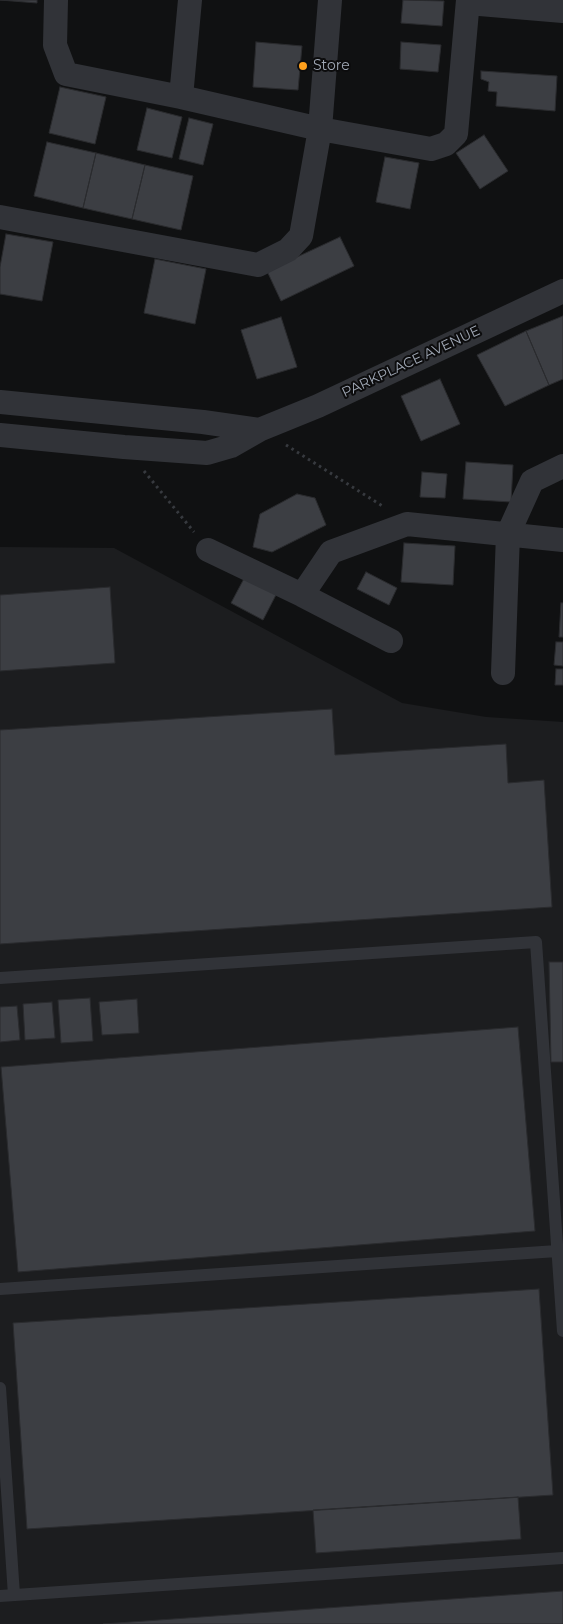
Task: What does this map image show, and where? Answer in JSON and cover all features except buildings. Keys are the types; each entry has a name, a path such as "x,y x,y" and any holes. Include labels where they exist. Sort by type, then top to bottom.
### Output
{"street":[{"path":"56,0 55,45 66,74 182,97 320,129 431,150 446,144 456,134 468,1 563,11"},
{"path":"182,97 190,0"},
{"path":"0,217 258,265 288,250 302,236 320,129 330,0"},
{"name":"PARKPLACE AVENUE","path":"0,435 207,453 231,446 259,430 318,406 563,291"},
{"path":"0,402 204,422 259,430"},
{"path":"503,673 508,534 532,481 563,466"},
{"path":"302,595 331,552 407,524 563,540"},
{"path":"208,550 302,595 391,641"}],"lane":[{"path":"0,978 536,942 563,1331"},
{"path":"0,1289 557,1251"},
{"path":"0,1388 14,1595"},
{"path":"0,1596 563,1558"}],"path":[{"path":"259,430 385,507 407,524"},
{"path":"124,447 208,550"}],"shaded area":[{"path":"0,547 114,548 402,703 486,717 563,722 563,1624 0,1624"}],"place":[{"name":"Store","path":"303,66"}]}
